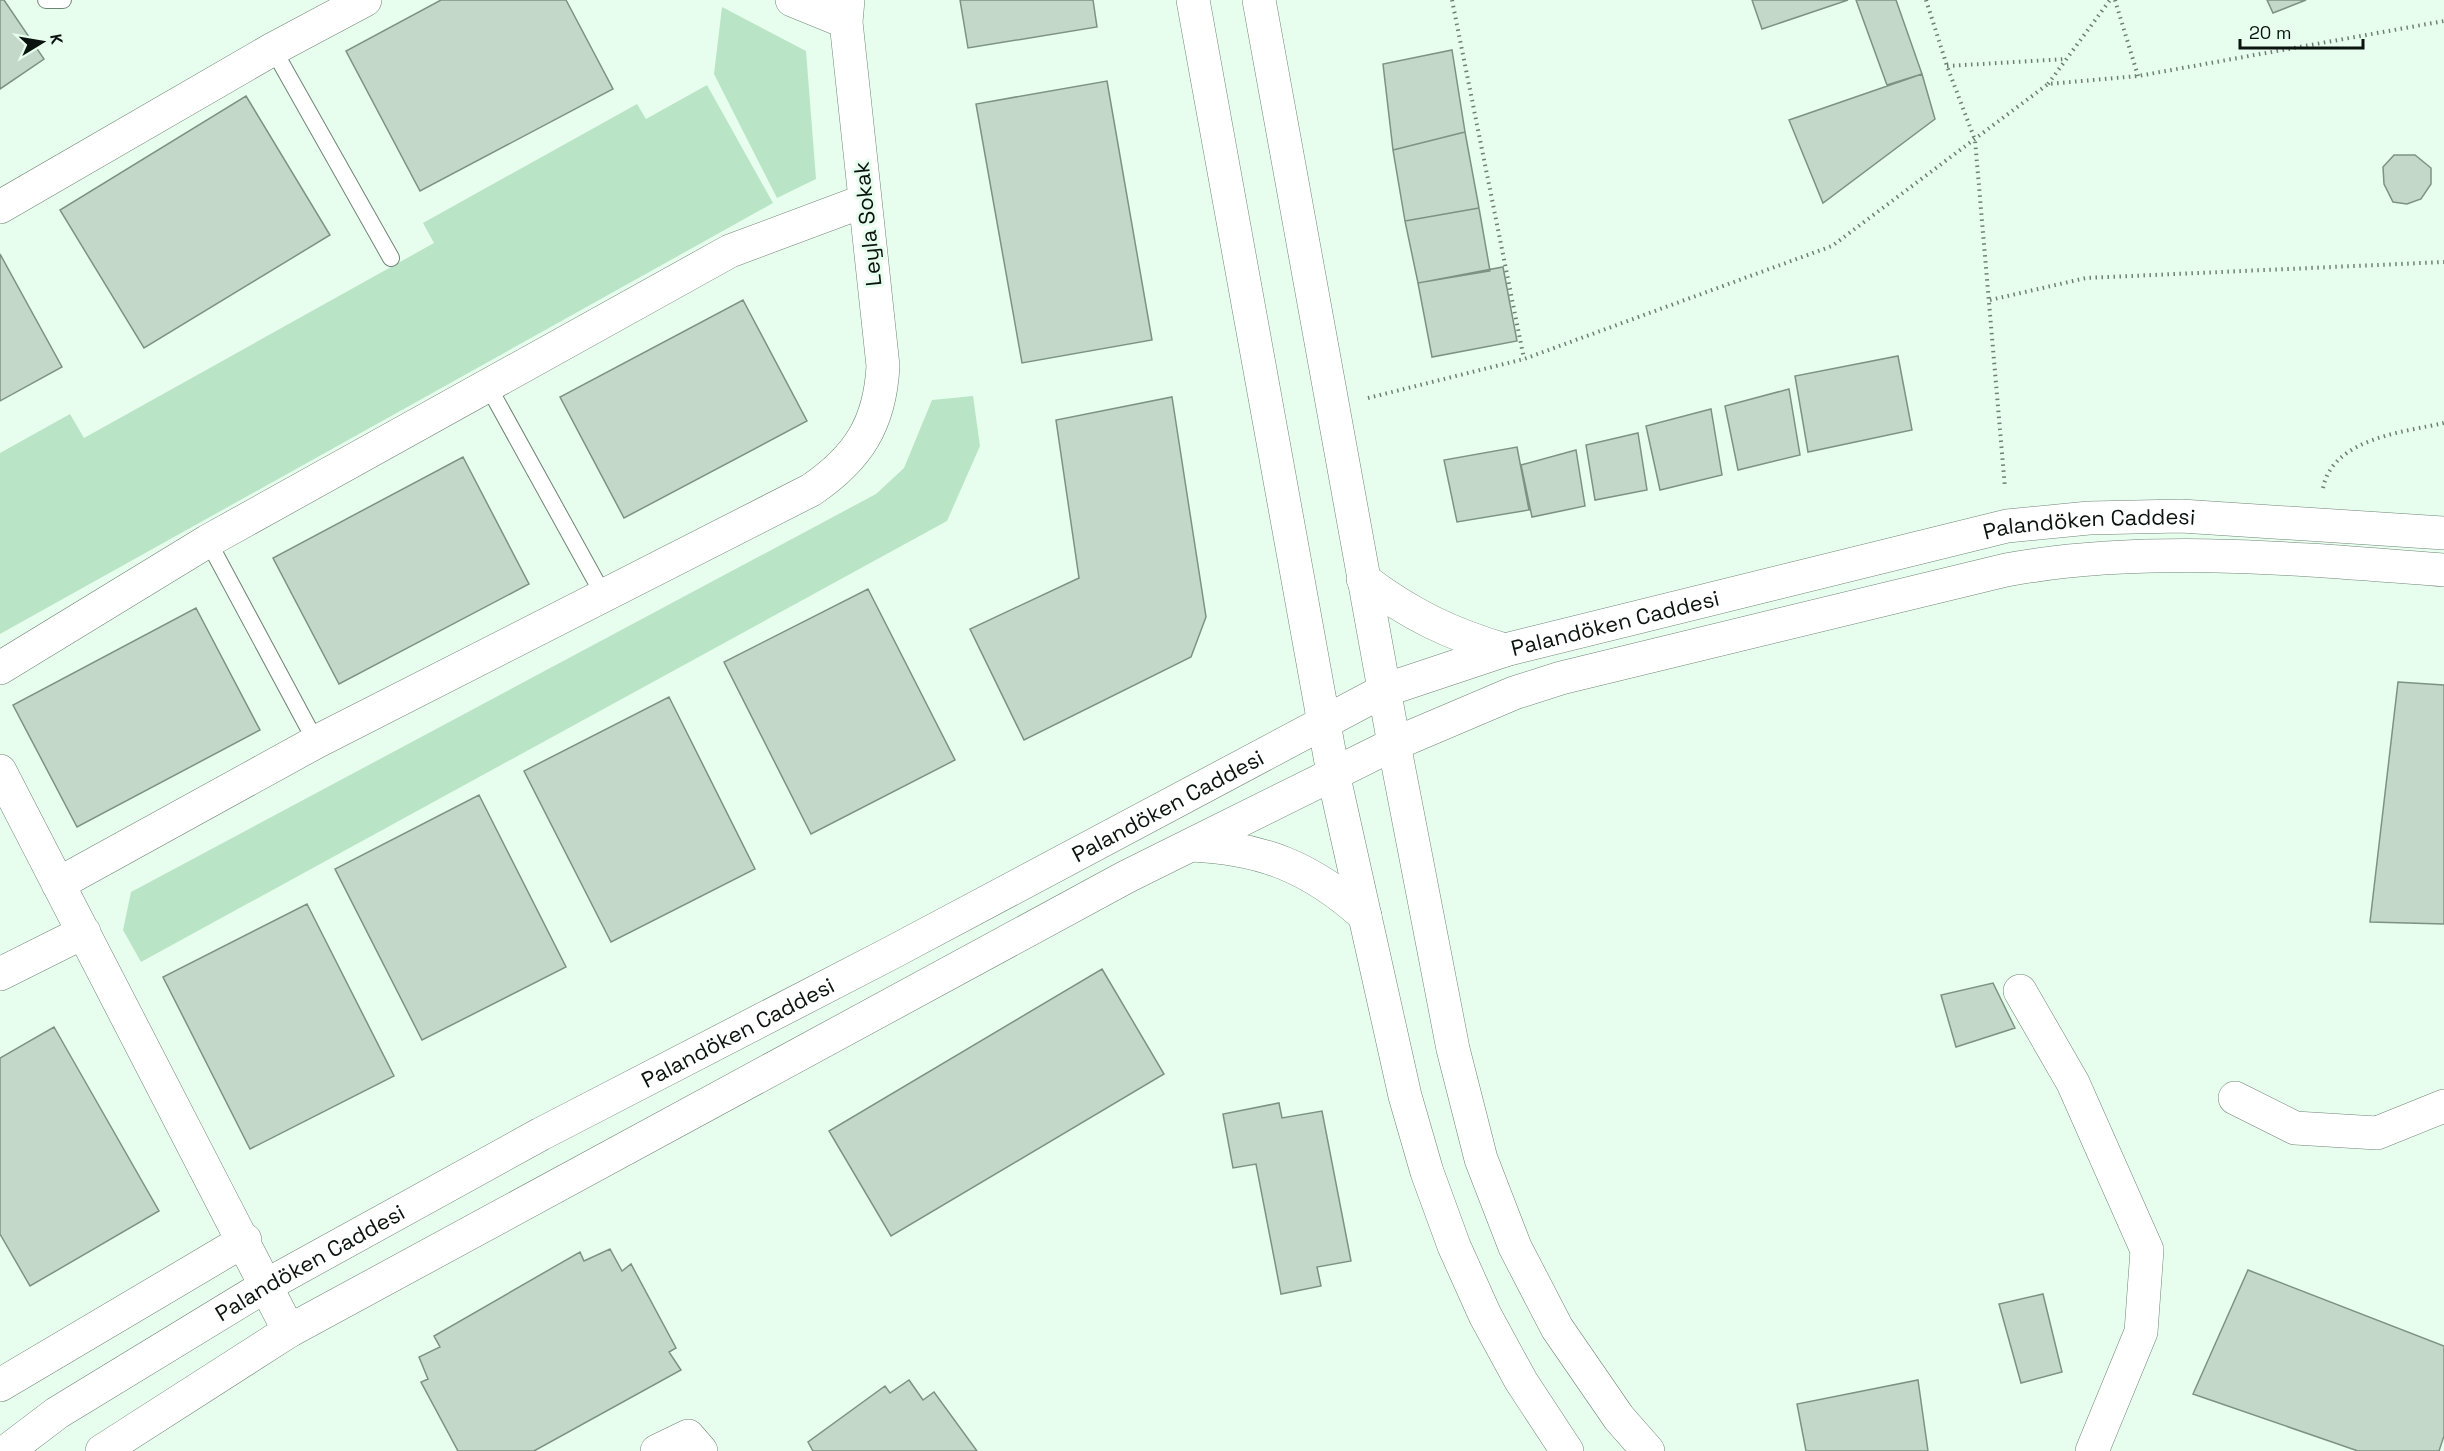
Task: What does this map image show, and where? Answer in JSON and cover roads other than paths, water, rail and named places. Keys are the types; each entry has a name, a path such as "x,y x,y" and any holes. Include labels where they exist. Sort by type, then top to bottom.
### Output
{"street":[{"path":"0,207 273,49 364,0"},
{"path":"792,0 847,11"},
{"path":"1193,0 1333,773 1405,1096 1427,1172 1454,1246 1490,1324 1521,1381 1567,1451"},
{"path":"1259,0 1335,407 1363,579 1394,744 1453,1049 1480,1160 1515,1247 1557,1328 1619,1418 1648,1451"},
{"name":"Leyla Sokak","path":"58,884 316,742 811,490 836,473 873,421 882,397 883,366 864,201 847,11"},
{"path":"0,668 208,541 730,251 864,201"},
{"name":"Palandöken Caddesi","path":"7,1451 57,1413 267,1285 541,1134 891,953 1385,690 1505,650 2007,526 2089,518 2158,516 2444,533"},
{"name":"Palandöken Caddesi","path":"102,1451 289,1331 1126,877 1394,744 1514,693 1561,678 2006,570 2060,560 2114,555 2180,556 2444,570"},
{"path":"1363,579 1425,621 1464,638 1505,650"},
{"path":"0,771 245,1240 289,1331"},
{"path":"1191,845 1236,848 1290,864 1343,896 1365,916"},
{"path":"0,974 84,932"},
{"path":"2020,991 2073,1083 2147,1250 2140,1332 2092,1451"},
{"path":"2235,1098 2295,1128 2378,1133 2444,1106"},
{"path":"0,1385 245,1240"},
{"path":"657,1451 688,1436 701,1451"}],"lane":[{"path":"46,0 63,0"},
{"path":"273,49 391,258"},
{"path":"488,386 604,596"},
{"path":"208,541 316,742"}]}
